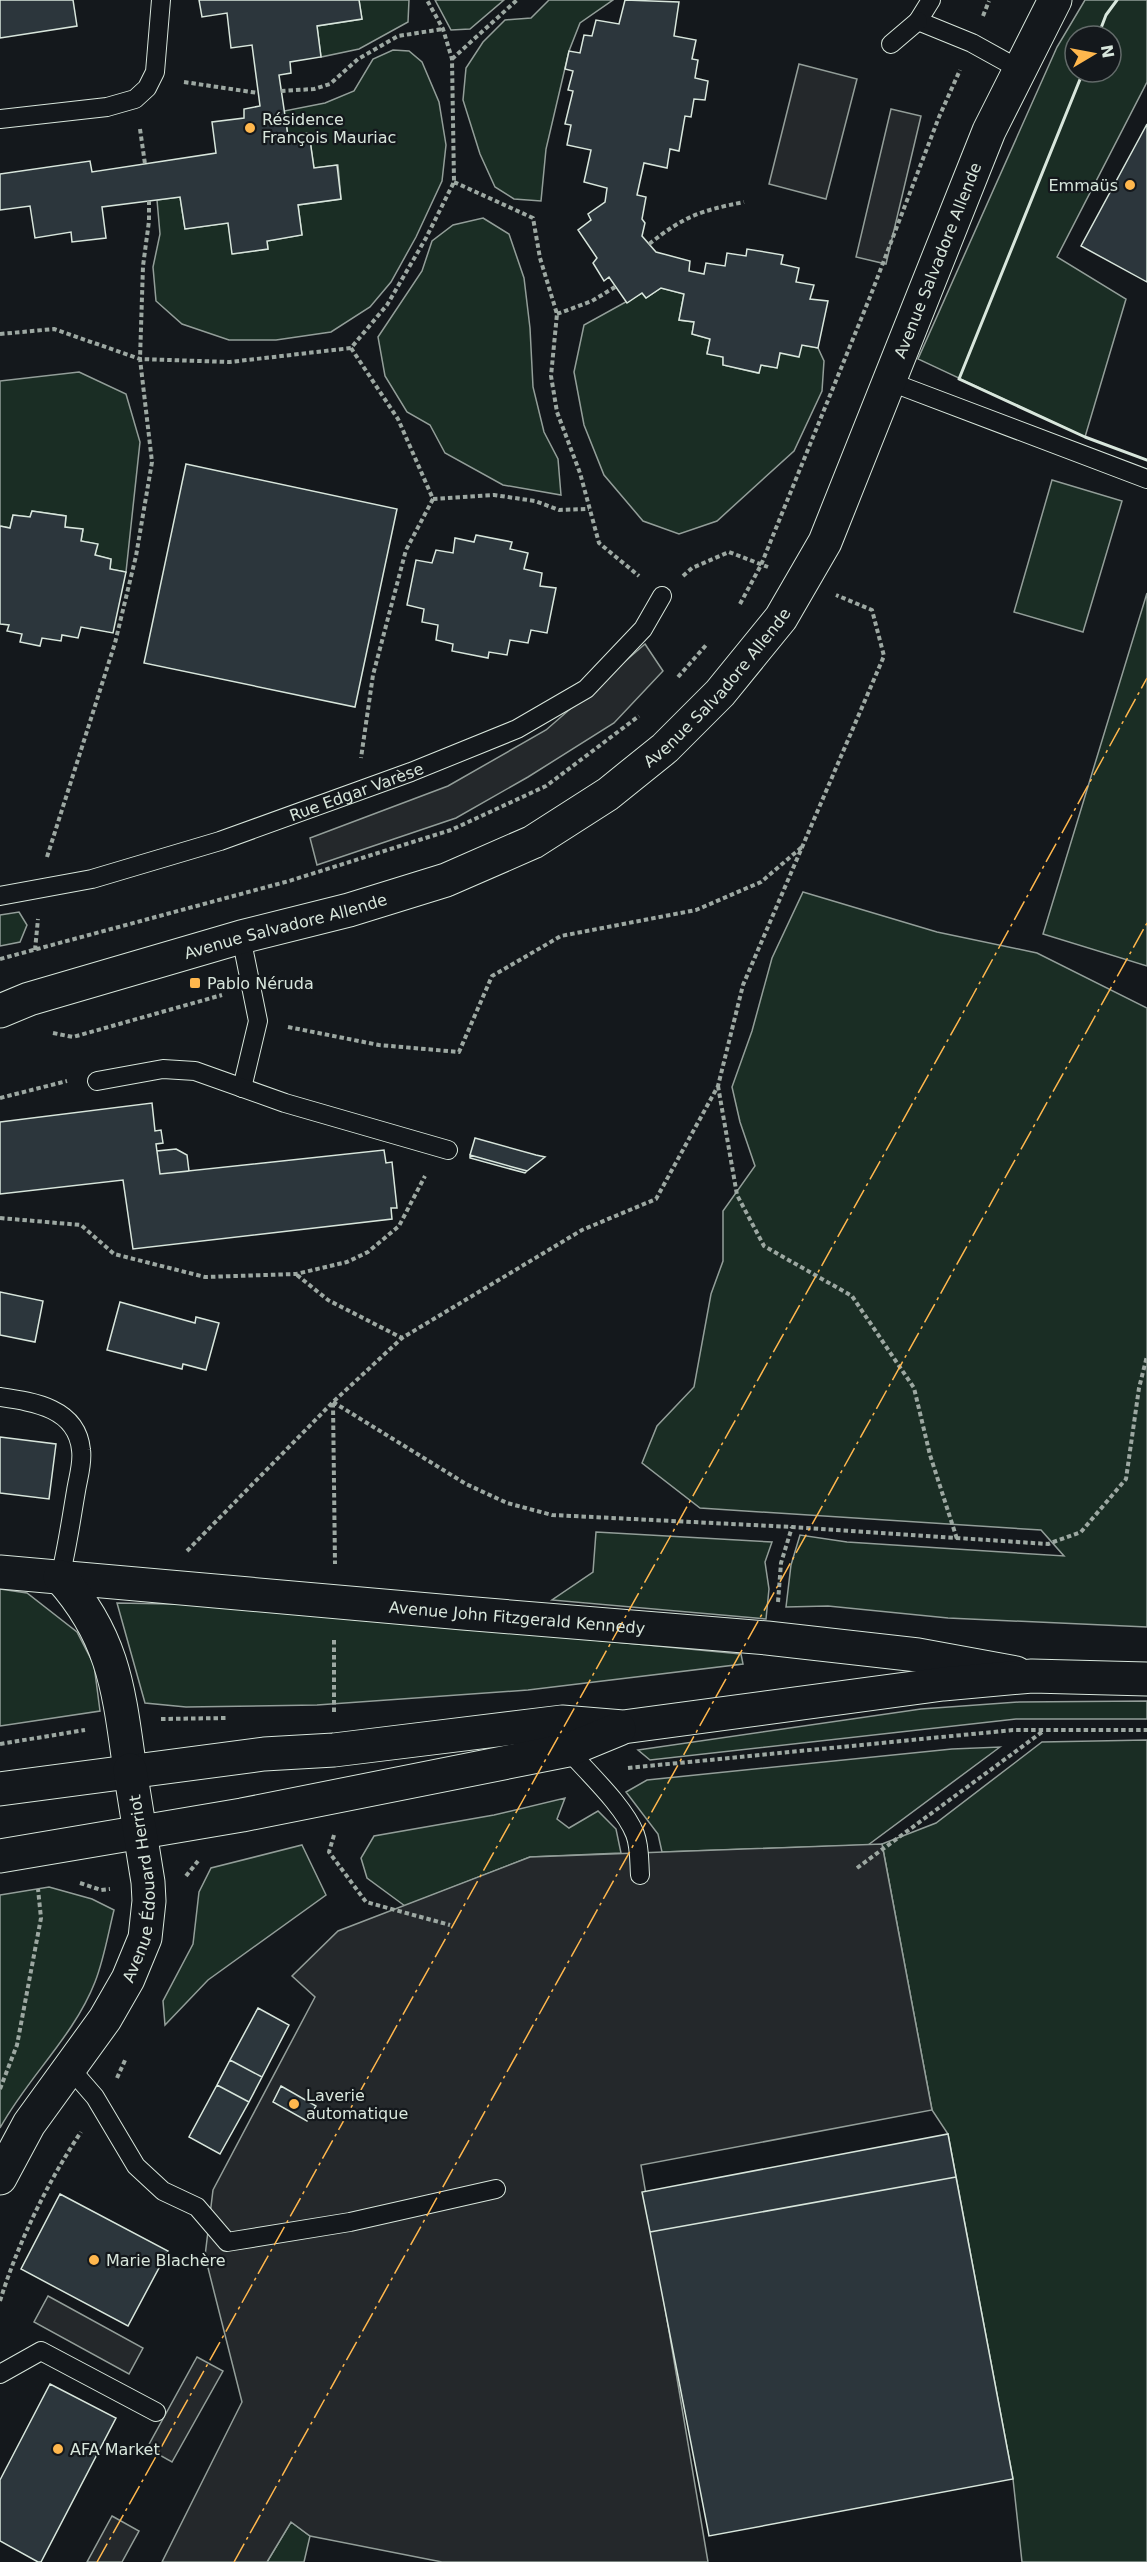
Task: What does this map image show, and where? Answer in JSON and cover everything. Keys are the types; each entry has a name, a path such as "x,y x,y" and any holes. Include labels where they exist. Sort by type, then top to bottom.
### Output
{"street":[{"name":"Avenue Salvadore Allende","path":"10,1004 241,937 349,910 446,880 543,836 608,794 665,748 720,693 781,618 825,542 989,130 1055,0"},
{"name":"Avenue John Fitzgerald Kennedy","path":"0,1572 767,1638 918,1654 1032,1676"},
{"name":"Avenue Édouard Herriot","path":"0,2178 29,2124 128,1979 145,1938 149,1901 141,1832 116,1677 107,1649 80,1599 60,1578"},
{"name":"Avenue John Fitzgerald Kennedy","path":"0,1789 264,1754 334,1750 562,1722 623,1727 943,1684 1032,1676 1147,1679"},
{"name":"Avenue John Fitzgerald Kennedy","path":"0,1856 578,1761 623,1727"}],"lane":[{"path":"0,119 107,107 135,99 147,88 155,72 161,0"},
{"path":"891,44 918,21 931,0"},
{"path":"918,21 972,43 1019,69"},
{"path":"888,381 1147,479"},
{"name":"Rue Edgar Varèse","path":"0,896 92,879 220,841 366,789 517,729 586,689 643,630 662,596"},
{"path":"241,937 258,1021 242,1088"},
{"path":"97,1082 163,1069 195,1071 285,1103 441,1147"},
{"path":"0,1397 51,1408 66,1419 78,1435 82,1452 60,1578"},
{"path":"578,1761 604,1788 634,1833 639,1853 640,1875"},
{"path":"69,2067 99,2104 136,2166 164,2191 197,2207 227,2242 350,2222 496,2189"},
{"path":"0,2374 41,2351 156,2412"}],"path":[{"path":"0,334 54,329 140,359 230,362 351,348 387,304 426,238 454,182 452,59 443,29 427,0"},
{"path":"452,59 517,0"},
{"path":"737,609 761,565 870,297 939,117 989,1"},
{"path":"281,92 315,89 330,84 358,59 398,36 443,29"},
{"path":"155,72 182,81 258,93"},
{"path":"153,1586 333,1402 402,1338 582,1230 656,1199 718,1086 743,985 885,656 872,610 803,580 729,552 692,568 662,596 599,543 580,473 557,412 551,376 557,314 540,258 533,218 454,182"},
{"path":"35,950 38,925 36,890 112,653 136,556 152,462 140,359 142,266 149,221 148,201"},
{"path":"649,244 675,224 703,211 744,202"},
{"path":"557,314 592,301 615,287"},
{"path":"351,348 398,419 433,499"},
{"path":"433,499 494,495 535,501 559,510 589,509"},
{"path":"366,789 360,752 373,675 406,550 433,499"},
{"path":"675,680 714,636"},
{"path":"0,960 289,881 451,830 546,786 643,713"},
{"path":"258,1021 379,1045 459,1052 492,976 561,936 696,910 761,882 804,845"},
{"path":"46,1032 73,1037 252,987"},
{"path":"0,1098 79,1078 97,1082"},
{"path":"718,1086 737,1196 764,1246 852,1296 914,1388 930,1455 957,1539"},
{"path":"0,1218 81,1225 114,1254 205,1277 296,1274 347,1262 368,1252 399,1226 441,1147"},
{"path":"296,1274 328,1300 402,1338"},
{"path":"333,1402 466,1484 507,1503 552,1515 792,1527 1048,1544 1081,1532 1126,1479 1139,1388 1147,1356"},
{"path":"333,1402 336,1530 333,1601 334,1715"},
{"path":"778,1604 781,1563 792,1527"},
{"path":"578,1761 1013,1730 1147,1730"},
{"path":"857,1868 1042,1731"},
{"path":"0,1744 20,1741"},
{"path":"335,1829 329,1852 366,1902 450,1925"},
{"path":"0,2089 17,2045 41,1918 37,1879"},
{"path":"0,2301 8,2276 36,2214 69,2150 120,2074 127,2058 128,2041 114,2002"}],"green space":[{"path":"359,0 409,0 408,22 359,49 321,57 317,26 362,19"},
{"path":"435,0 504,0 470,29 451,30"},
{"path":"549,0 613,0 580,23 569,51 546,149 541,201 514,199 495,187 480,154 463,100 466,68 483,42 505,20 531,18"},
{"path":"1085,0 1147,0 1147,82 1057,257 1126,299 1085,437 918,359 1063,37 1063,84 1123,84 1123,24 1071,24"},
{"path":"393,50 409,51 422,62 439,102 446,145 442,181 416,237 391,282 370,307 331,332 276,340 229,340 182,324 156,301 153,267 160,234 157,200 180,197 185,229 228,223 233,254 268,249 267,241 302,235 298,205 341,199 338,165 314,168 309,134 288,136 284,111 325,103 354,91 373,59"},
{"path":"483,218 509,234 524,278 530,328 533,387 544,432 558,459 561,495 503,485 445,453 430,425 407,412 385,376 378,337 422,271 432,241 453,225"},
{"path":"661,288 684,294 679,320 694,322 692,334 710,339 707,353 723,357 723,365 758,373 761,365 777,368 780,353 802,345 818,348 824,361 822,391 794,451 717,521 679,534 643,521 604,475 584,425 574,372 584,325 642,293 646,298"},
{"path":"79,372 126,394 140,442 126,572 110,569 111,559 95,555 97,544 81,541 83,530 65,527 66,516 32,511 30,517 13,515 10,528 0,526 0,381"},
{"path":"1052,480 1122,501 1083,632 1014,612"},
{"path":"1147,593 1147,966 1043,934"},
{"path":"803,892 937,932 1037,953 1147,1008 1147,1627 948,1618 828,1606 786,1607 791,1565 800,1535 847,1542 1064,1556 1041,1530 700,1508 642,1463 657,1426 694,1387 711,1294 723,1261 723,1211 755,1166 740,1122 732,1087 752,1031 772,958"},
{"path":"19,912 27,925 20,942 0,946 0,915"},
{"path":"596,1532 772,1542 765,1562 769,1589 766,1619 552,1600 593,1572"},
{"path":"0,1589 27,1593 77,1632 94,1665 100,1711 0,1726"},
{"path":"117,1603 226,1605 741,1654 743,1664 528,1690 317,1705 186,1707 145,1703"},
{"path":"1147,1701 1147,1719 1016,1719 650,1760 638,1750 921,1709 1019,1702"},
{"path":"1147,1740 1147,2562 1022,2562 1013,2479 948,2134 932,2110 882,1844 936,1823 1042,1742"},
{"path":"1000,1747 868,1845 662,1852 658,1834 626,1792 647,1780 952,1749"},
{"path":"565,1798 557,1819 569,1828 598,1811 616,1829 621,1853 530,1857 405,1906 367,1878 361,1858 374,1836 494,1815"},
{"path":"302,1845 326,1895 208,1980 165,2025 163,2001 193,1944 199,1892 211,1868"},
{"path":"49,1887 92,1899 114,1910 101,1964 86,2002 0,2128 0,1895"},
{"path":"291,2522 310,2536 304,2562 267,2562"}],"shaded area":[{"path":"799,64 857,79 826,199 769,184"},
{"path":"891,109 921,116 886,264 856,257"},
{"path":"645,644 663,671 614,723 528,777 456,818 317,865 310,838 448,786 546,730"},
{"path":"882,1844 932,2110 641,2165 708,2562 442,2562 310,2536 291,2522 267,2562 162,2562 242,2402 205,2256 213,2190 315,1997 292,1976 338,1931 530,1857"},
{"path":"48,2296 143,2348 129,2374 34,2322"},
{"path":"197,2357 223,2371 172,2462 147,2448"},
{"path":"112,2516 139,2531 122,2562 87,2562"}],"building":[{"path":"0,0 73,0 77,26 0,38"},
{"name":"Résidence François Mauriac","path":"199,0 359,0 362,19 317,26 321,57 290,62 291,73 279,75 288,136 309,133 314,168 337,165 341,199 298,205 302,235 267,241 268,249 232,254 228,223 185,229 180,197 102,207 106,238 72,242 71,232 35,238 30,206 0,210 0,174 90,161 92,172 216,153 212,122 244,118 244,109 260,106 252,45 231,48 227,13 202,17"},
{"path":"625,0 679,2 674,36 696,40 692,59 698,60 695,78 708,81 705,100 694,99 691,117 685,116 679,151 670,149 667,168 644,163 637,195 646,197 642,236 656,252 690,261 689,271 704,274 706,263 725,266 727,253 746,256 747,249 783,255 781,264 799,268 796,282 814,285 810,299 828,301 818,348 802,345 799,357 780,353 777,368 761,365 759,373 723,365 723,357 707,354 710,339 692,334 694,322 679,320 684,294 661,288 646,298 642,293 627,303 609,277 604,281 593,263 597,258 578,230 591,220 588,214 605,202 607,188 584,182 591,150 567,145 571,125 565,124 573,91 568,90 573,71 565,69 569,51 580,53 584,35 592,36 596,20 619,24"},
{"name":"Emmaüs","path":"1147,124 1147,282 1081,246"},
{"path":"186,464 397,509 355,707 144,663"},
{"path":"32,511 66,516 65,527 83,529 81,541 98,544 95,555 111,559 110,569 126,572 113,633 81,627 78,638 62,635 61,641 42,638 40,646 20,642 22,634 7,631 9,625 0,624 0,526 10,528 13,515 30,517"},
{"path":"476,535 512,542 510,549 528,553 524,569 542,573 540,586 556,588 547,633 531,630 528,643 510,640 507,655 489,652 488,658 452,651 453,644 436,640 438,625 422,622 424,609 407,605 416,560 432,563 436,550 453,553 455,538 474,542"},
{"path":"152,1103 155,1131 161,1130 163,1143 156,1144 160,1174 384,1150 386,1163 392,1162 397,1208 391,1208 392,1219 133,1249 123,1180 0,1194 0,1122"},
{"path":"475,1138 545,1157 527,1171 470,1155"},
{"path":"176,1149 187,1155 189,1171 160,1174 157,1151"},
{"path":"470,1155 527,1171 525,1173 470,1158"},
{"path":"0,1292 43,1301 35,1342 0,1335"},
{"path":"120,1302 195,1323 196,1317 219,1323 206,1370 183,1364 182,1369 107,1350"},
{"path":"0,1437 56,1444 49,1499 0,1493"},
{"path":"258,2008 289,2025 262,2077 230,2060"},
{"path":"230,2060 262,2077 249,2102 217,2085"},
{"path":"217,2085 249,2102 220,2154 189,2137"},
{"name":"Laverie automatique","path":"281,2086 316,2106 307,2121 273,2102"},
{"path":"948,2134 956,2177 650,2232 642,2192"},
{"path":"956,2177 1013,2479 709,2536 650,2232"},
{"name":"Marie Blachère","path":"60,2194 168,2251 128,2326 21,2269"},
{"name":"AFA Market","path":"50,2384 116,2418 41,2562 38,2562 0,2541 0,2480"}],"wall":[{"path":"1103,24 1117,0"},
{"path":"1078,84 959,379 1085,437 1147,460"}],"power":[{"path":"97,2562 973,995 1147,678"},
{"path":"234,2562 1147,923"}],"place":[{"name":"Résidence François Mauriac","path":"250,128"},
{"name":"Emmaüs","path":"1130,185"},
{"name":"Pablo Néruda","path":"195,983"},
{"name":"Laverie automatique","path":"294,2104"},
{"name":"Marie Blachère","path":"94,2260"},
{"name":"AFA Market","path":"58,2449"}]}
